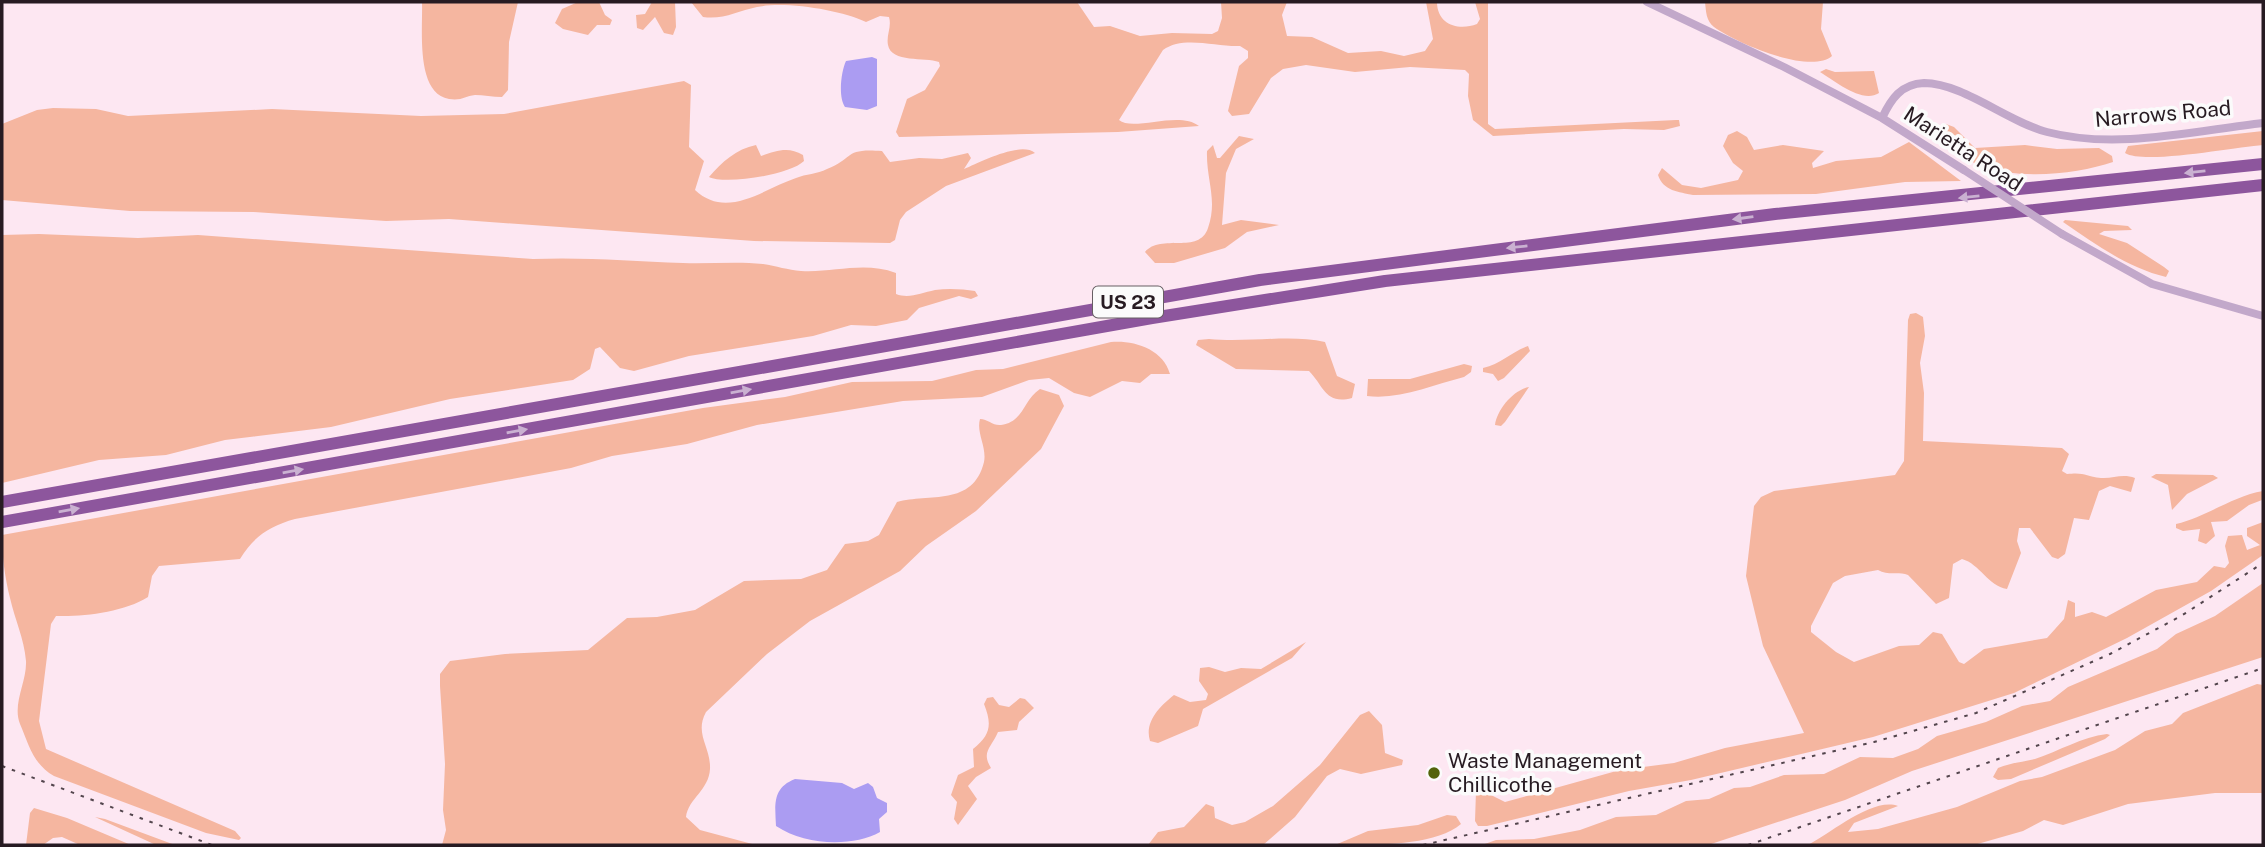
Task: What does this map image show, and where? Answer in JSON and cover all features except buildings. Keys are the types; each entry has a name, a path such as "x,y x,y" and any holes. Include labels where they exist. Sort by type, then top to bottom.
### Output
{"highway":[{"name":"US 23","path":"2,502 1274,278 1775,214 1940,200 2263,164"},
{"name":"US 23","path":"2,522 1152,318 1357,285 2263,185"}],"street":[{"name":"Marietta Road","path":"1647,2 1784,67 1882,118 2062,234 2152,284 2205,302 2263,316"},
{"name":"Narrows Road","path":"1882,118 1899,92 1913,85 1928,83 1949,88 2028,126 2066,136 2116,139 2263,123"}],"shaded area":[{"path":"422,2 518,2 509,42 508,90 502,97 475,95 449,99 438,94 426,73 423,58"},
{"path":"578,2 599,2 605,15 612,20 610,25 597,25 588,35 563,29 555,23 562,9"},
{"path":"652,2 675,2 676,27 673,35 664,33 655,17 643,30 637,28 636,15 645,14"},
{"path":"691,2 1077,2 1094,27 1110,26 1140,36 1172,33 1212,34 1218,31 1222,18 1221,2 1287,2 1282,15 1287,36 1312,37 1348,53 1381,51 1404,56 1425,51 1433,39 1426,2 1437,2 1438,10 1445,21 1463,27 1477,24 1480,19 1475,2 1488,2 1488,124 1495,129 1676,120 1679,120 1680,126 1664,130 1624,129 1493,136 1473,120 1468,96 1469,74 1465,70 1410,67 1355,72 1306,65 1283,69 1271,78 1249,114 1232,116 1228,111 1239,66 1248,58 1248,51 1240,46 1190,42 1163,50 1119,120 1135,124 1180,120 1199,126 1118,132 899,137 896,132 907,99 925,90 940,66 939,62 902,57 890,51 889,17 880,16 866,22 828,10 769,5 710,18 703,17"},
{"path":"1705,2 1823,2 1821,29 1832,56 1822,61 1807,62 1755,48 1711,25"},
{"path":"872,57 877,59 877,106 867,110 845,107 841,84 846,61"},
{"path":"1826,69 1835,72 1874,71 1879,93 1872,96 1857,94 1820,72"},
{"path":"684,81 691,85 689,147 704,161 695,190 707,199 720,202 745,199 796,178 823,171 861,151 882,151 890,162 919,158 942,159 968,153 971,158 964,169 1011,151 1020,149 1035,153 946,186 906,212 900,220 895,240 890,243 754,241 449,219 386,221 254,212 130,211 2,200 2,124 37,110 96,109 128,116 272,109 421,116 504,114"},
{"path":"1946,124 1954,127 1975,148 2025,145 2057,149 2099,148 2112,156 2113,162 2093,168 2046,174 1997,170 1975,163 1957,152 1943,136"},
{"path":"1737,131 1747,137 1754,150 1783,145 1824,151 1812,163 1813,168 1836,161 1881,157 1909,142 1961,181 1905,182 1816,194 1693,195 1672,190 1660,180 1658,175 1662,168 1682,185 1701,188 1738,180 1743,171 1733,163 1723,146 1728,135"},
{"path":"2263,131 2263,145 2170,156 2135,156 2125,153 2128,146"},
{"path":"1239,136 1254,139 1236,149 1226,173 1222,225 1241,220 1279,225 1247,232 1225,248 1174,263 1155,263 1145,252 1152,247 1188,242 1203,236 1208,228 1212,208 1207,151 1213,145 1217,158 1220,158"},
{"path":"756,145 761,156 787,150 803,155 804,161 786,171 757,177 729,180 709,177 730,157"},
{"path":"2065,220 2128,226 2132,230 2104,231 2099,234 2127,243 2169,271 2166,277 2138,268 2112,254 2063,222"},
{"path":"2,235 138,238 198,235 533,259 753,263 801,271 872,268 896,273 896,294 910,296 950,289 975,291 978,296 971,299 959,296 919,308 907,320 876,326 851,325 813,336 689,356 634,371 620,368 600,347 595,349 590,369 573,380 450,399 331,427 225,440 166,455 99,460 2,483"},
{"path":"1916,313 1923,317 1925,336 1920,363 1924,393 1923,441 2062,448 2069,454 2062,471 2067,474 2135,478 2131,492 2110,486 2099,491 2089,520 2074,518 2065,554 2058,559 2052,557 2030,528 2019,528 2017,541 2021,553 2007,589 1994,584 1974,565 1962,559 1953,564 1949,598 1936,604 1908,575 1878,570 1845,576 1833,583 1811,626 1811,632 1836,652 1854,662 1899,646 1919,645 1933,632 1942,634 1959,662 1964,664 1984,649 2047,638 2064,619 2068,600 2075,603 2075,617 2092,612 2106,617 2156,590 2197,582 2214,566 2225,568 2229,563 2225,546 2228,536 2242,535 2247,550 2260,545 2247,536 2247,528 2263,522 2263,555 2211,591 2127,638 2014,693 1873,737 1478,826 1475,821 1476,791 1483,791 1505,802 1620,770 1674,763 1725,748 1804,733 1763,646 1746,576 1754,506 1761,497 1774,491 1895,475 1904,461 1908,320 1910,314"},
{"path":"1297,339 1325,342 1337,376 1355,384 1352,398 1336,399 1330,396 1309,371 1236,369 1196,345 1198,340"},
{"path":"1111,342 1147,348 1161,358 1170,374 1151,374 1140,383 1122,381 1090,397 1074,393 1049,378 1029,380 982,397 903,401 757,425 687,444 612,456 571,468 295,519 263,533 240,559 159,566 152,576 148,597 138,602 104,612 56,616 51,624 39,721 46,749 235,831 241,838 239,840 206,833 54,776 36,760 20,724 18,709 26,661 7,583 2,535 703,408 785,397 852,382 932,381 976,370 1003,369"},
{"path":"1528,346 1530,351 1504,378 1498,381 1493,374 1483,372 1483,368"},
{"path":"1464,364 1472,366 1471,372 1464,377 1404,394 1367,396 1368,379 1410,379"},
{"path":"1529,387 1505,422 1501,426 1495,425 1507,402 1517,392"},
{"path":"1040,389 1059,395 1064,406 1041,449 976,511 926,546 900,571 810,621 767,654 706,712 702,734 710,761 709,776 690,805 686,817 700,830 756,845 442,845 446,830 443,810 445,764 440,674 450,661 505,654 588,650 627,618 657,617 695,610 744,581 801,579 827,570 845,544 868,541 879,535 897,502 948,495 970,486 984,462 980,419 998,425 1009,423"},
{"path":"2156,474 2213,475 2218,478 2187,494 2172,510 2168,485 2151,477"},
{"path":"2263,491 2262,500 2249,505 2227,521 2211,522 2215,536 2206,544 2198,541 2200,529 2183,531 2176,528 2176,524 2241,497"},
{"path":"2263,583 2263,657 1912,771 1845,800 1708,845 1482,845 1496,840 1534,839 1580,830 1616,817 1656,815 1686,801 1709,799 1734,788 1750,787 1784,775 1824,774 1860,757 1893,758 1918,749 1937,736 1986,722 2022,706 2050,701 2068,687 2157,649 2176,634 2215,616"},
{"path":"1306,642 1292,658 1203,709 1198,726 1158,743 1150,741 1151,721 1174,695 1190,702 1206,700 1208,694 1199,681 1200,668 1209,667 1225,672 1241,668 1261,669"},
{"path":"2257,684 2263,685 2263,793 2215,793 2128,804 2063,825 2044,820 2023,831 1974,845 1808,845 1864,811 1876,807 1898,806 1854,823 1848,832 1878,829 1957,807 2020,781 2042,777 2115,750 2145,731 2172,724 2183,713"},
{"path":"993,697 999,705 1009,707 1020,698 1025,699 1034,708 1019,722 1017,730 998,732 987,754 991,768 976,777 968,786 977,799 958,825 954,819 957,802 951,795 958,775 974,767 973,749 983,739 989,723 984,704 987,698"},
{"path":"1369,711 1382,725 1385,753 1403,760 1402,765 1361,774 1340,769 1327,776 1295,817 1263,845 1148,845 1158,832 1184,827 1206,804 1214,807 1215,818 1232,825 1245,822 1273,806 1320,765 1360,715"},
{"path":"2110,735 2105,739 2011,779 1998,780 1993,777 1998,768 2003,766 2035,759 2080,741"},
{"path":"795,779 842,783 854,789 868,783 873,787 877,798 887,803 887,812 879,819 880,832 857,840 829,842 801,837 776,826 776,798 782,787"},
{"path":"34,808 67,818 131,845 80,845 62,837 53,838 43,845 26,845 30,813"},
{"path":"1447,815 1456,816 1461,824 1435,837 1401,843 1335,845 1368,831 1418,825"},
{"path":"95,817 105,819 175,845 156,845"}],"railway":[{"path":"1423,845 1874,742 1976,713 2110,654 2181,616 2263,563"},
{"path":"1748,845 2263,668"},
{"path":"2,766 212,845"}],"place":[{"name":"Waste Management Chillicothe","path":"1434,773"}]}
